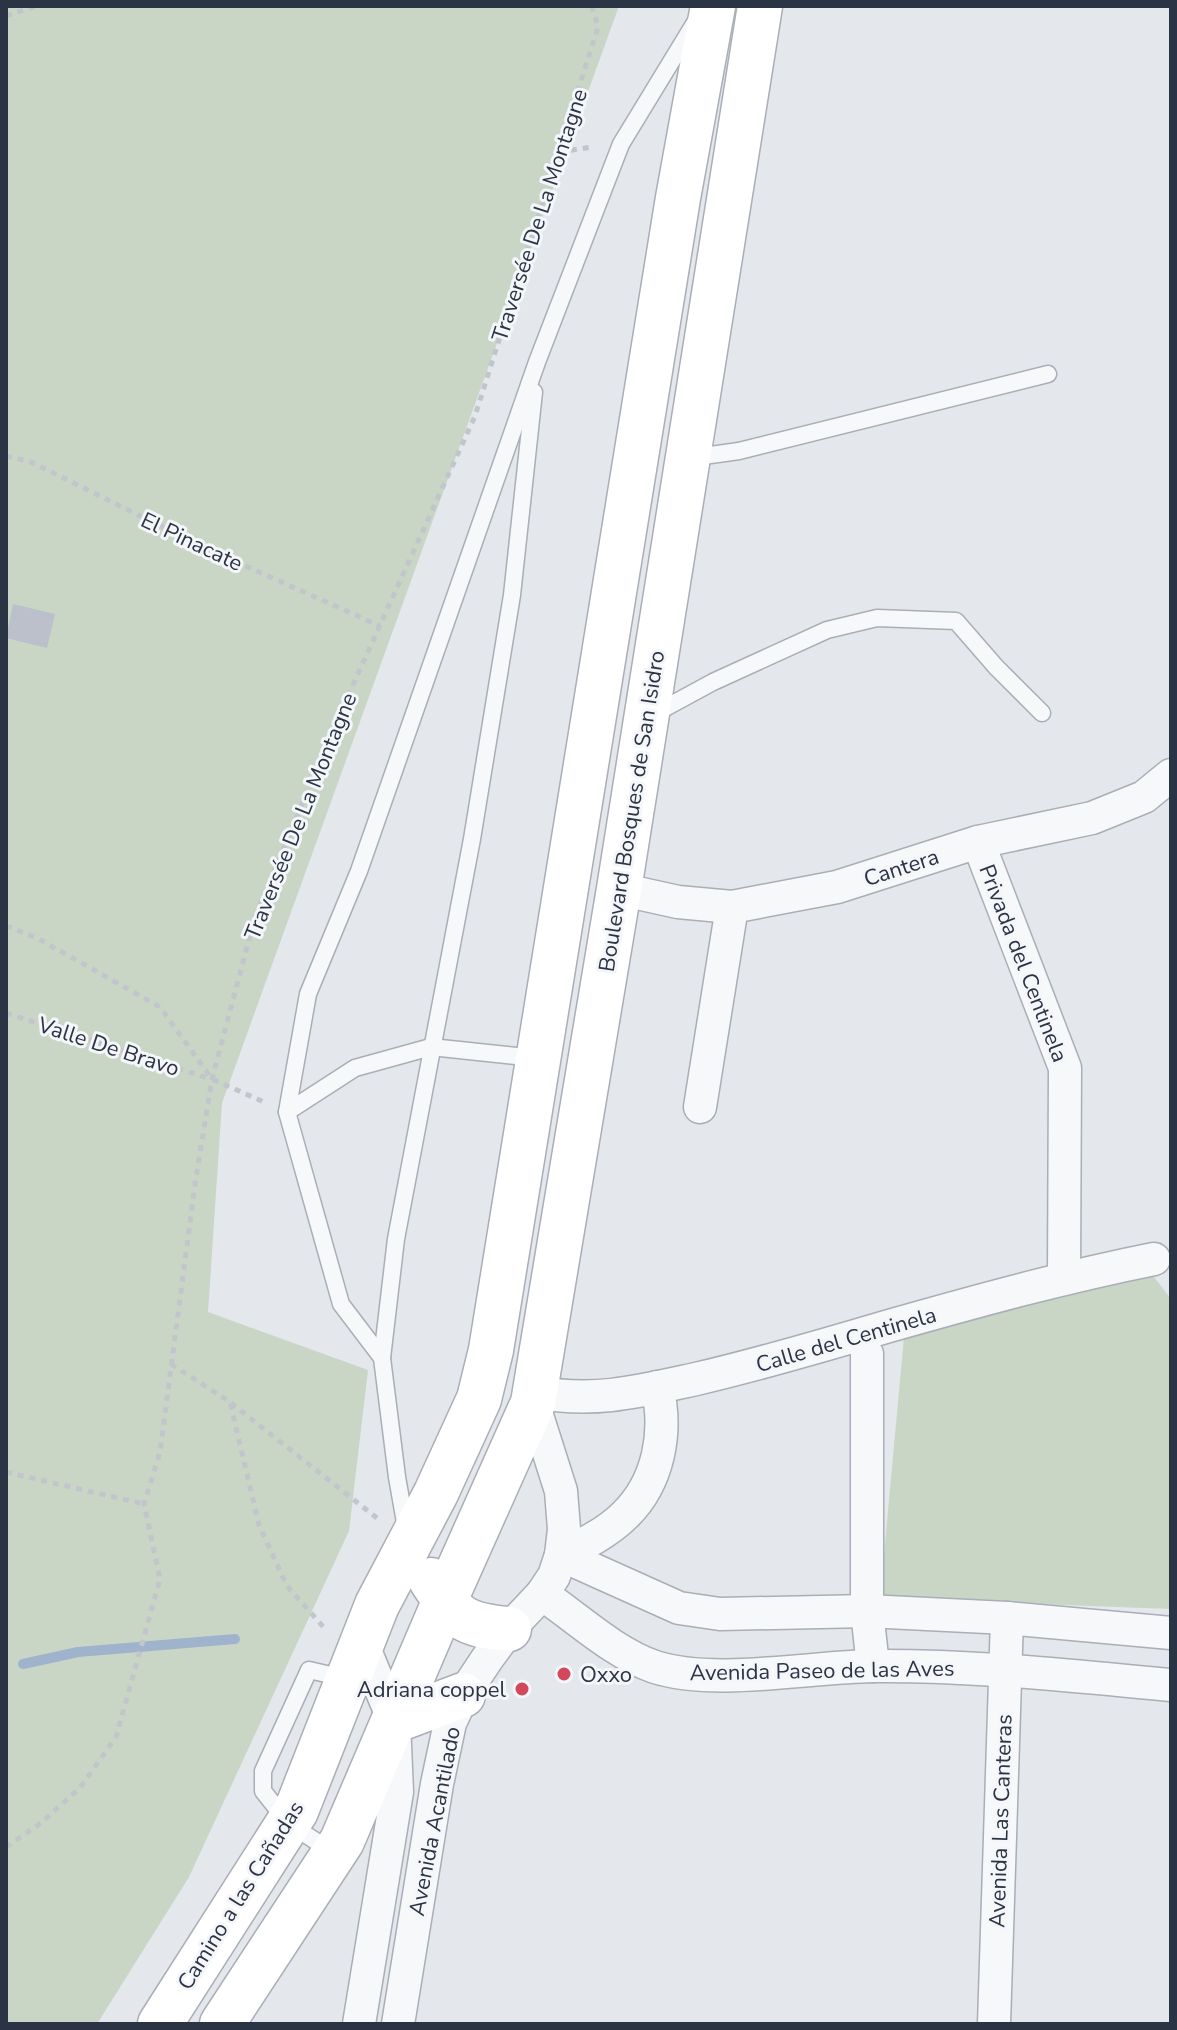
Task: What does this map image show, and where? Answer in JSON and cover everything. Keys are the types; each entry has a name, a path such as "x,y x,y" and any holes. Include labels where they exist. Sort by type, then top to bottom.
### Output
{"main road":[{"path":"509,1629 479,1626 462,1619 445,1600 409,1543 436,1493 479,1399 491,1350 678,198 713,6"},
{"name":"Boulevard Bosques de San Isidro","path":"445,1600 534,1398 760,6"},
{"name":"Camino a las Cañadas","path":"160,2024 289,1824 377,1605 409,1543"},
{"path":"222,2024 334,1853 445,1600"},
{"path":"394,1721 463,1695"}],"street":[{"name":"Cantera","path":"619,889 678,902 732,907 837,887 978,842 1092,818 1144,797 1171,775"},
{"name":"Privada del Centinela","path":"978,842 1065,1068 1064,1277"},
{"path":"700,1107 732,907"},
{"name":"Calle del Centinela","path":"534,1398 597,1398 774,1361 1064,1277 1154,1259"},
{"path":"867,1354 867,1611 873,1666"},
{"path":"561,1555 595,1538 626,1514 648,1483 661,1447 663,1408 657,1387"},
{"name":"Avenida Acantilado","path":"398,2024 450,1723 463,1695 509,1629 542,1594 554,1576 561,1555 564,1529 561,1491 534,1398"},
{"path":"561,1555 679,1608 720,1614 867,1611 1007,1618 1171,1633"},
{"name":"Avenida Paseo de las Aves","path":"542,1594 619,1648 654,1667 700,1675 873,1666 1004,1669 1171,1685"},
{"name":"Avenida Las Canteras","path":"994,2024 1007,1618"},
{"name":"Avenida Acantilado","path":"355,1661 394,1721 397,1792 359,2024"}],"lane":[{"path":"382,1358 341,1304 287,1112 308,994 359,871 537,362 626,132 705,6"},
{"path":"409,1543 382,1358 396,1239 472,839 512,595 537,362"},
{"path":"687,458 739,451 1048,374"},
{"path":"646,719 713,682 827,630 877,618 956,621 1042,713"},
{"path":"287,1112 355,1068 431,1047 516,1056 537,1064"},
{"path":"289,1824 334,1853"}],"path":[{"path":"6,16 36,6"},
{"name":"Traversée De La Montagne","path":"6,1847 37,1826 80,1788 116,1737 160,1579 144,1504 160,1452 212,1079 255,917 341,711 475,416 598,27 592,6"},
{"name":"El Pinacate","path":"6,456 31,462 201,546 380,626"},
{"path":"6,926 37,938 160,1007 212,1079"},
{"name":"Valle De Bravo","path":"6,1013 212,1079 287,1112"},
{"path":"171,1364 230,1402 409,1543"},
{"path":"230,1402 259,1525 287,1586 355,1661"},
{"path":"6,1472 144,1504"}],"green space":[{"path":"6,6 619,6 222,1103 208,1312 368,1370 349,1531 189,1877 97,2024 6,2024"},
{"path":"1137,1255 1171,1299 1171,1609 880,1598 905,1326"}],"building":[{"path":"13,604 55,614 47,648 6,638"}],"waterway":[{"path":"23,1664 78,1652 235,1639"}],"place":[{"name":"Oxxo","path":"564,1674"},
{"name":"Adriana coppel","path":"522,1689"}]}
